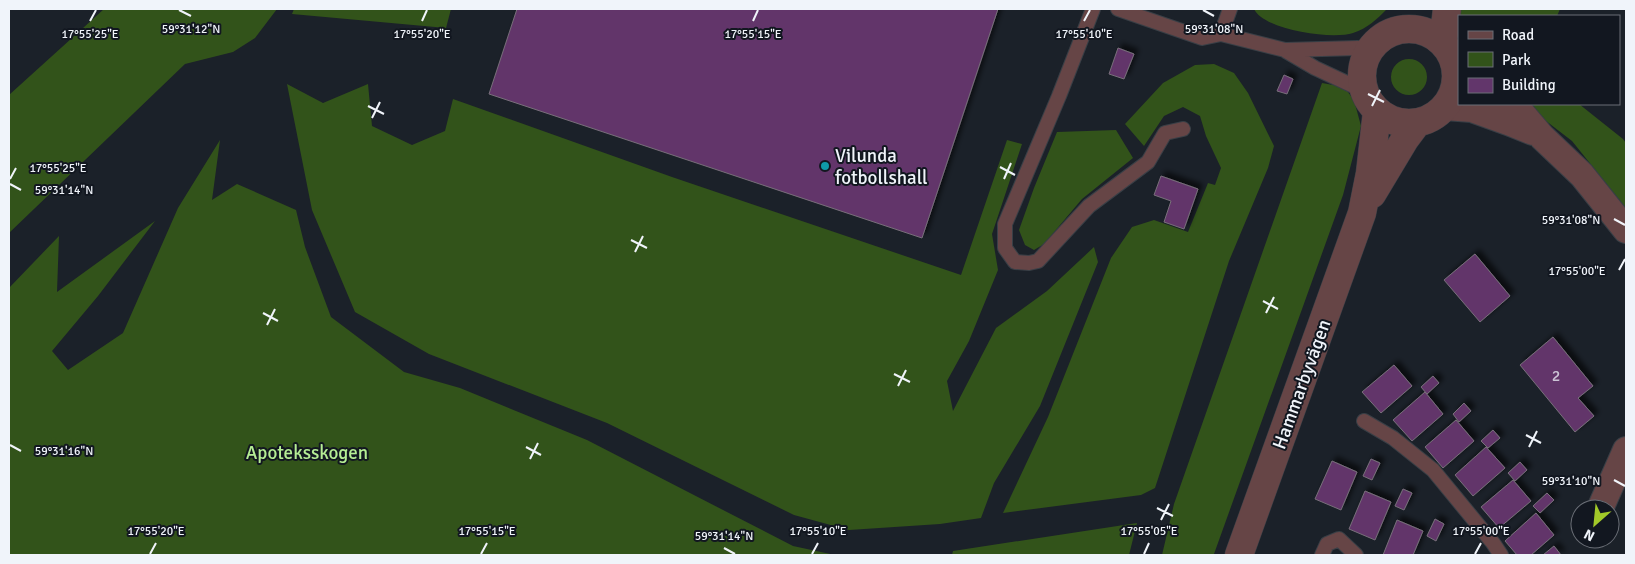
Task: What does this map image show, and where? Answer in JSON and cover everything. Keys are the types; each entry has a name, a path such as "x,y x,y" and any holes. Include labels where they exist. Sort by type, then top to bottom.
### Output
{"street":[{"path":"1447,9 1455,87 1445,107 1432,117 1417,123 1406,123 1396,121 1370,101 1362,77 1364,63 1369,50 1404,19 1414,29 1430,34 1452,58"},
{"name":"Hammarbyvägen","path":"1239,555 1362,213 1370,173 1370,101"},
{"path":"1512,105 1519,110 1582,176 1626,230"},
{"path":"1445,107 1472,109 1542,136"},
{"name":"Hammarbyvägen","path":"1362,213 1390,163 1417,123"},
{"path":"1604,499 1626,450"}],"lane":[{"path":"1093,9 1005,224 1005,248 1015,262 1029,263 1038,261 1089,206 1148,162 1165,133 1183,129"},
{"path":"1118,9 1202,38 1222,34 1285,50 1358,48 1369,50"},
{"path":"1222,34 1230,9"},
{"path":"1285,50 1370,101"},
{"path":"1364,421 1393,438 1433,470 1501,555"},
{"path":"1322,555 1327,544 1339,539 1356,555"}],"green space":[{"path":"104,9 277,9 255,38 233,52 185,64 9,233 9,95"},
{"path":"294,9 451,9 446,28 292,14"},
{"path":"1254,9 1387,9 1363,29 1343,35 1330,35 1299,32 1284,28 1271,23 1260,16"},
{"path":"1457,9 1560,9 1557,15 1458,15 1458,38 1456,31"},
{"path":"1409,59 1416,60 1422,64 1426,70 1426,84 1422,90 1416,94 1409,95 1402,94 1396,90 1392,84 1391,77 1392,70 1396,64 1402,60"},
{"path":"1214,64 1234,73 1248,93 1274,146 1268,168 1229,261 1155,488 1141,495 1003,513 1048,417 1111,258 1132,227 1154,220 1188,232 1208,183 1215,185 1221,168 1206,136 1200,116 1183,107 1164,116 1144,146 1125,124 1163,83 1195,65"},
{"path":"1322,83 1344,87 1354,100 1361,126 1343,195 1214,554 1162,555 1174,504"},
{"path":"287,84 323,103 368,84 372,126 412,145 445,131 453,99 672,177 961,275 1007,140 1022,144 992,234 998,270 969,341 947,381 953,411 996,328 1047,291 1094,247 1098,262 1040,406 994,483 981,518 940,524 849,530 794,515 607,423 429,354 355,312 312,210"},
{"path":"1525,105 1580,105 1623,139 1626,143 1626,208 1572,141"},
{"path":"1116,130 1133,158 1082,199 1044,244 1034,250 1025,245 1019,230 1057,132"},
{"name":"Apoteksskogen","path":"220,140 212,200 237,184 296,210 305,247 331,317 404,372 460,388 587,440 793,546 835,555 9,555 9,288 59,236 57,292 155,221 98,296 52,351 68,370 123,333 178,208"},
{"path":"1137,523 1129,555 952,555 953,551"}],"building":[{"name":"Vilunda fotbollshall","path":"517,9 998,9 922,238 489,94"},
{"path":"1118,48 1134,54 1124,79 1109,74"},
{"path":"1284,75 1293,79 1287,94 1277,91"},
{"path":"1161,176 1198,189 1184,229 1164,222 1171,201 1154,195"},
{"path":"1475,254 1510,296 1480,322 1444,280"},
{"path":"1553,337 1593,386 1578,398 1594,416 1575,432 1520,365"},
{"path":"1394,365 1412,386 1381,413 1362,392"},
{"path":"1433,376 1439,383 1427,394 1421,387"},
{"path":"1425,392 1443,414 1412,441 1393,420"},
{"path":"1464,403 1471,411 1459,422 1453,414"},
{"path":"1456,420 1474,441 1443,468 1425,447"},
{"path":"1493,430 1500,438 1488,448 1481,441"},
{"path":"1486,447 1505,468 1473,496 1455,475"},
{"path":"1371,459 1380,463 1372,480 1363,476"},
{"path":"1332,461 1357,472 1341,510 1315,499"},
{"path":"1520,462 1527,470 1515,481 1508,473"},
{"path":"1513,480 1531,501 1499,528 1481,507"},
{"path":"1403,489 1412,493 1404,510 1395,506"},
{"path":"1365,491 1391,502 1375,540 1349,529"},
{"path":"1547,493 1554,500 1540,513 1533,506"},
{"path":"1536,513 1554,535 1531,555 1517,555 1505,541"},
{"path":"1435,519 1444,524 1436,541 1427,536"},
{"path":"1397,520 1423,531 1413,555 1383,555"},
{"path":"1554,546 1561,555 1543,555"}],"place":[{"name":"Vilunda fotbollshall","path":"825,166"}]}
